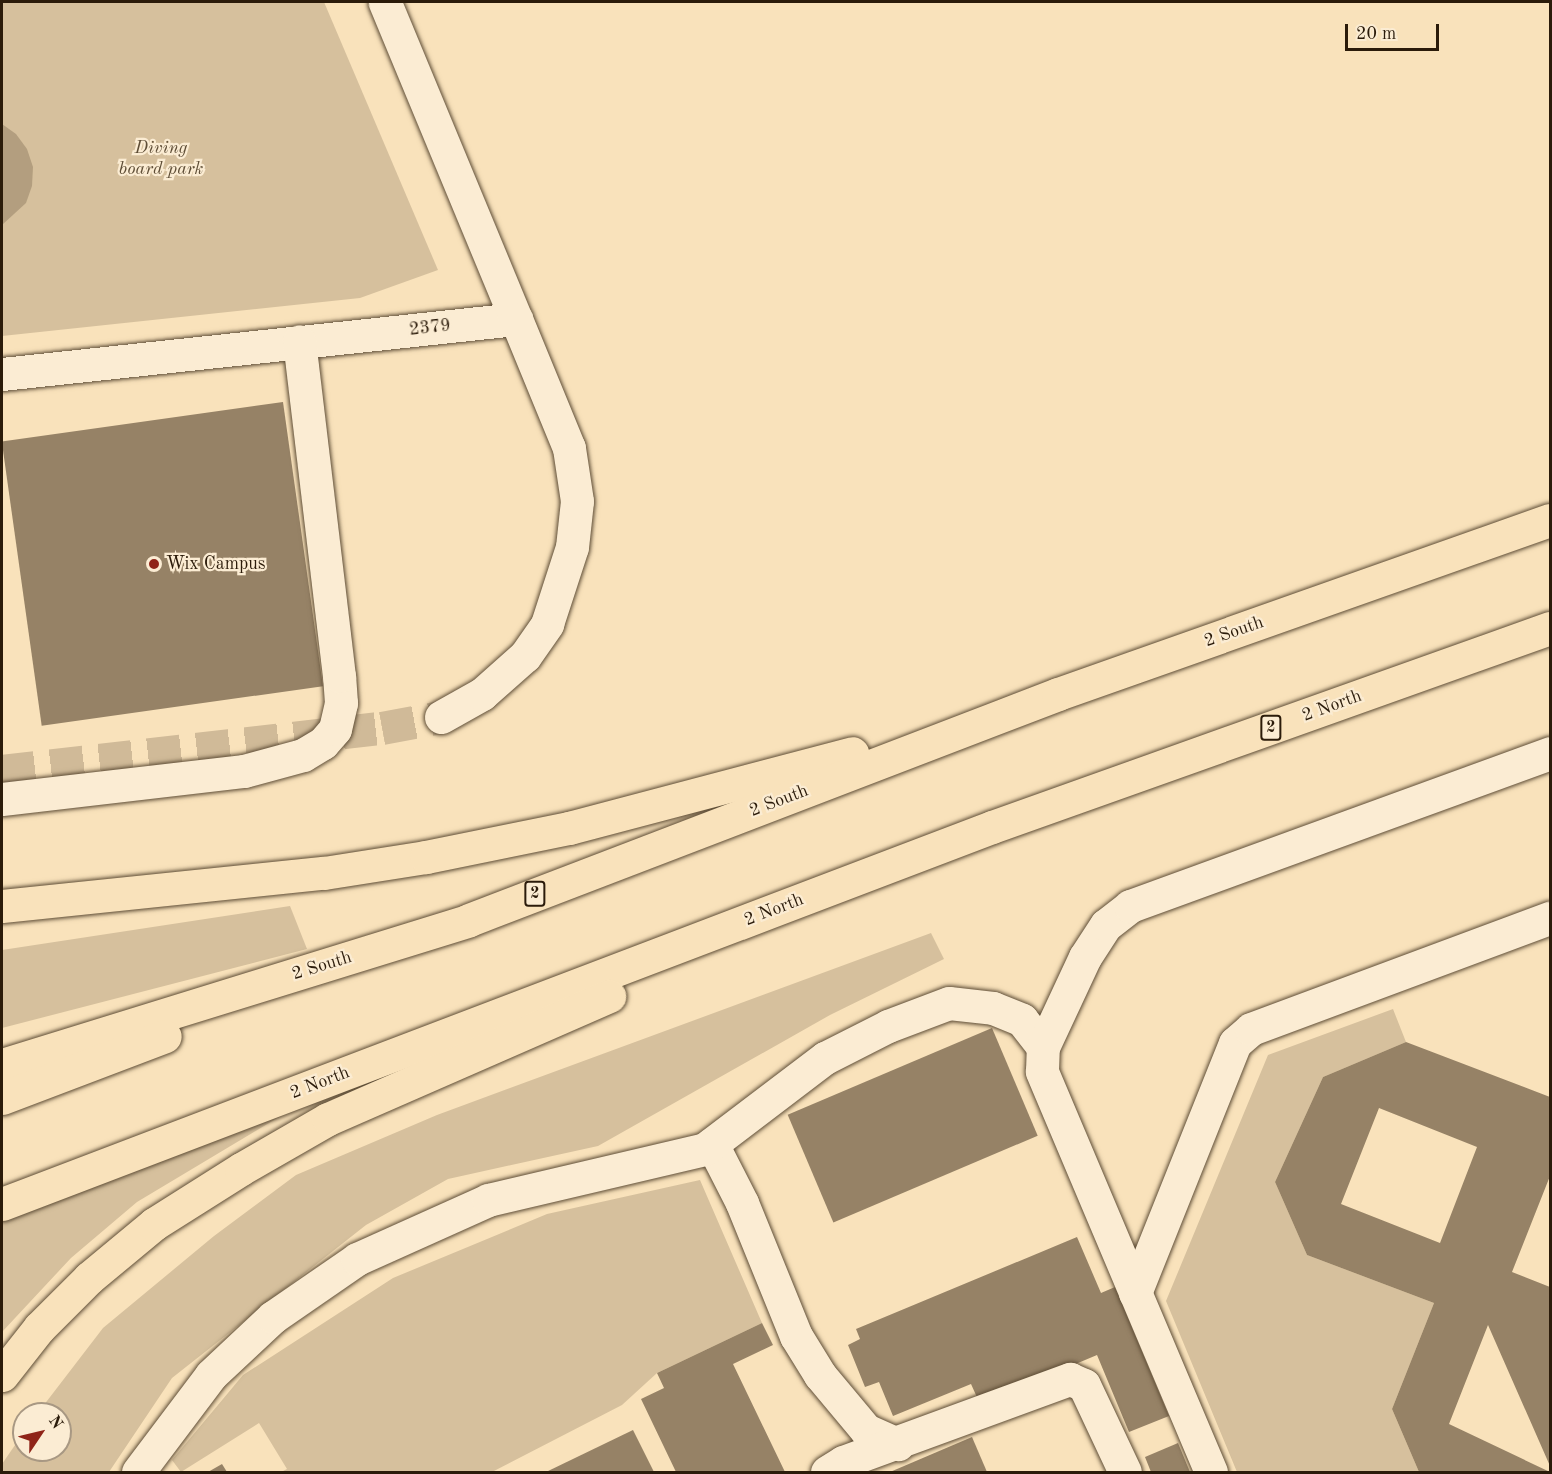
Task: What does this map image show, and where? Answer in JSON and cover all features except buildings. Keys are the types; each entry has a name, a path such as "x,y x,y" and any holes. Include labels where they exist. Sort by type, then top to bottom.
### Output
{"highway":[{"name":"2 South","path":"2,1065 469,920 1058,694 1551,520"},
{"name":"2 North","path":"2,1204 992,827 1551,628"},
{"path":"2,906 163,890 415,859 569,828 1058,694"},
{"path":"2,1375 39,1328 81,1287 154,1224 328,1119 992,827"},
{"path":"2,1098 469,920"}],"street":[{"path":"385,2 569,448 577,501 572,547 547,624 525,656 482,694 441,717"},
{"name":"2379","path":"2,374 516,319"},
{"path":"2,800 244,771 303,755 323,743 335,729 341,703 339,676 299,341"},
{"path":"1211,1473 1048,1094 1042,1071 1043,1047 1085,957 1106,925 1130,906 1551,753"},
{"path":"1135,1293 1235,1043 1251,1029 1551,918"},
{"path":"138,1473 211,1375 273,1317 357,1259 488,1200 705,1149 825,1058 888,1026 949,1003 993,1008 1022,1020 1043,1047"},
{"path":"712,1144 742,1203 795,1336 846,1409 866,1430 898,1444"},
{"path":"827,1473 843,1462 898,1444 1070,1379 1084,1385 1125,1473"}],"green space":[{"name":"Diving board park","path":"2,2 324,2 438,270 360,298 2,336"},
{"path":"290,906 307,949 2,1028 2,950"},
{"path":"931,933 944,959 830,1015 598,1146 448,1179 366,1225 172,1378 109,1472 2,1472 2,1464 12,1449 12,1462 72,1462 72,1402 46,1402 103,1328 214,1236 296,1175 437,1115"},
{"path":"1393,1009 1406,1042 1323,1077 1275,1182 1307,1255 1434,1303 1392,1409 1419,1472 1237,1472 1166,1301 1268,1055"},
{"path":"316,1095 137,1202 71,1258 2,1332 2,1222"},
{"path":"700,1180 762,1323 657,1373 622,1405 492,1472 281,1472 287,1469 259,1423 181,1472 172,1460 243,1375 393,1278 547,1214"}],"shaded area":[{"path":"2,124 16,134 27,149 33,167 32,186 26,203 2,225"}],"tunnel":[{"path":"2,771 382,728 441,717"}],"place":[{"name":"Wix Campus","path":"154,564"}]}
